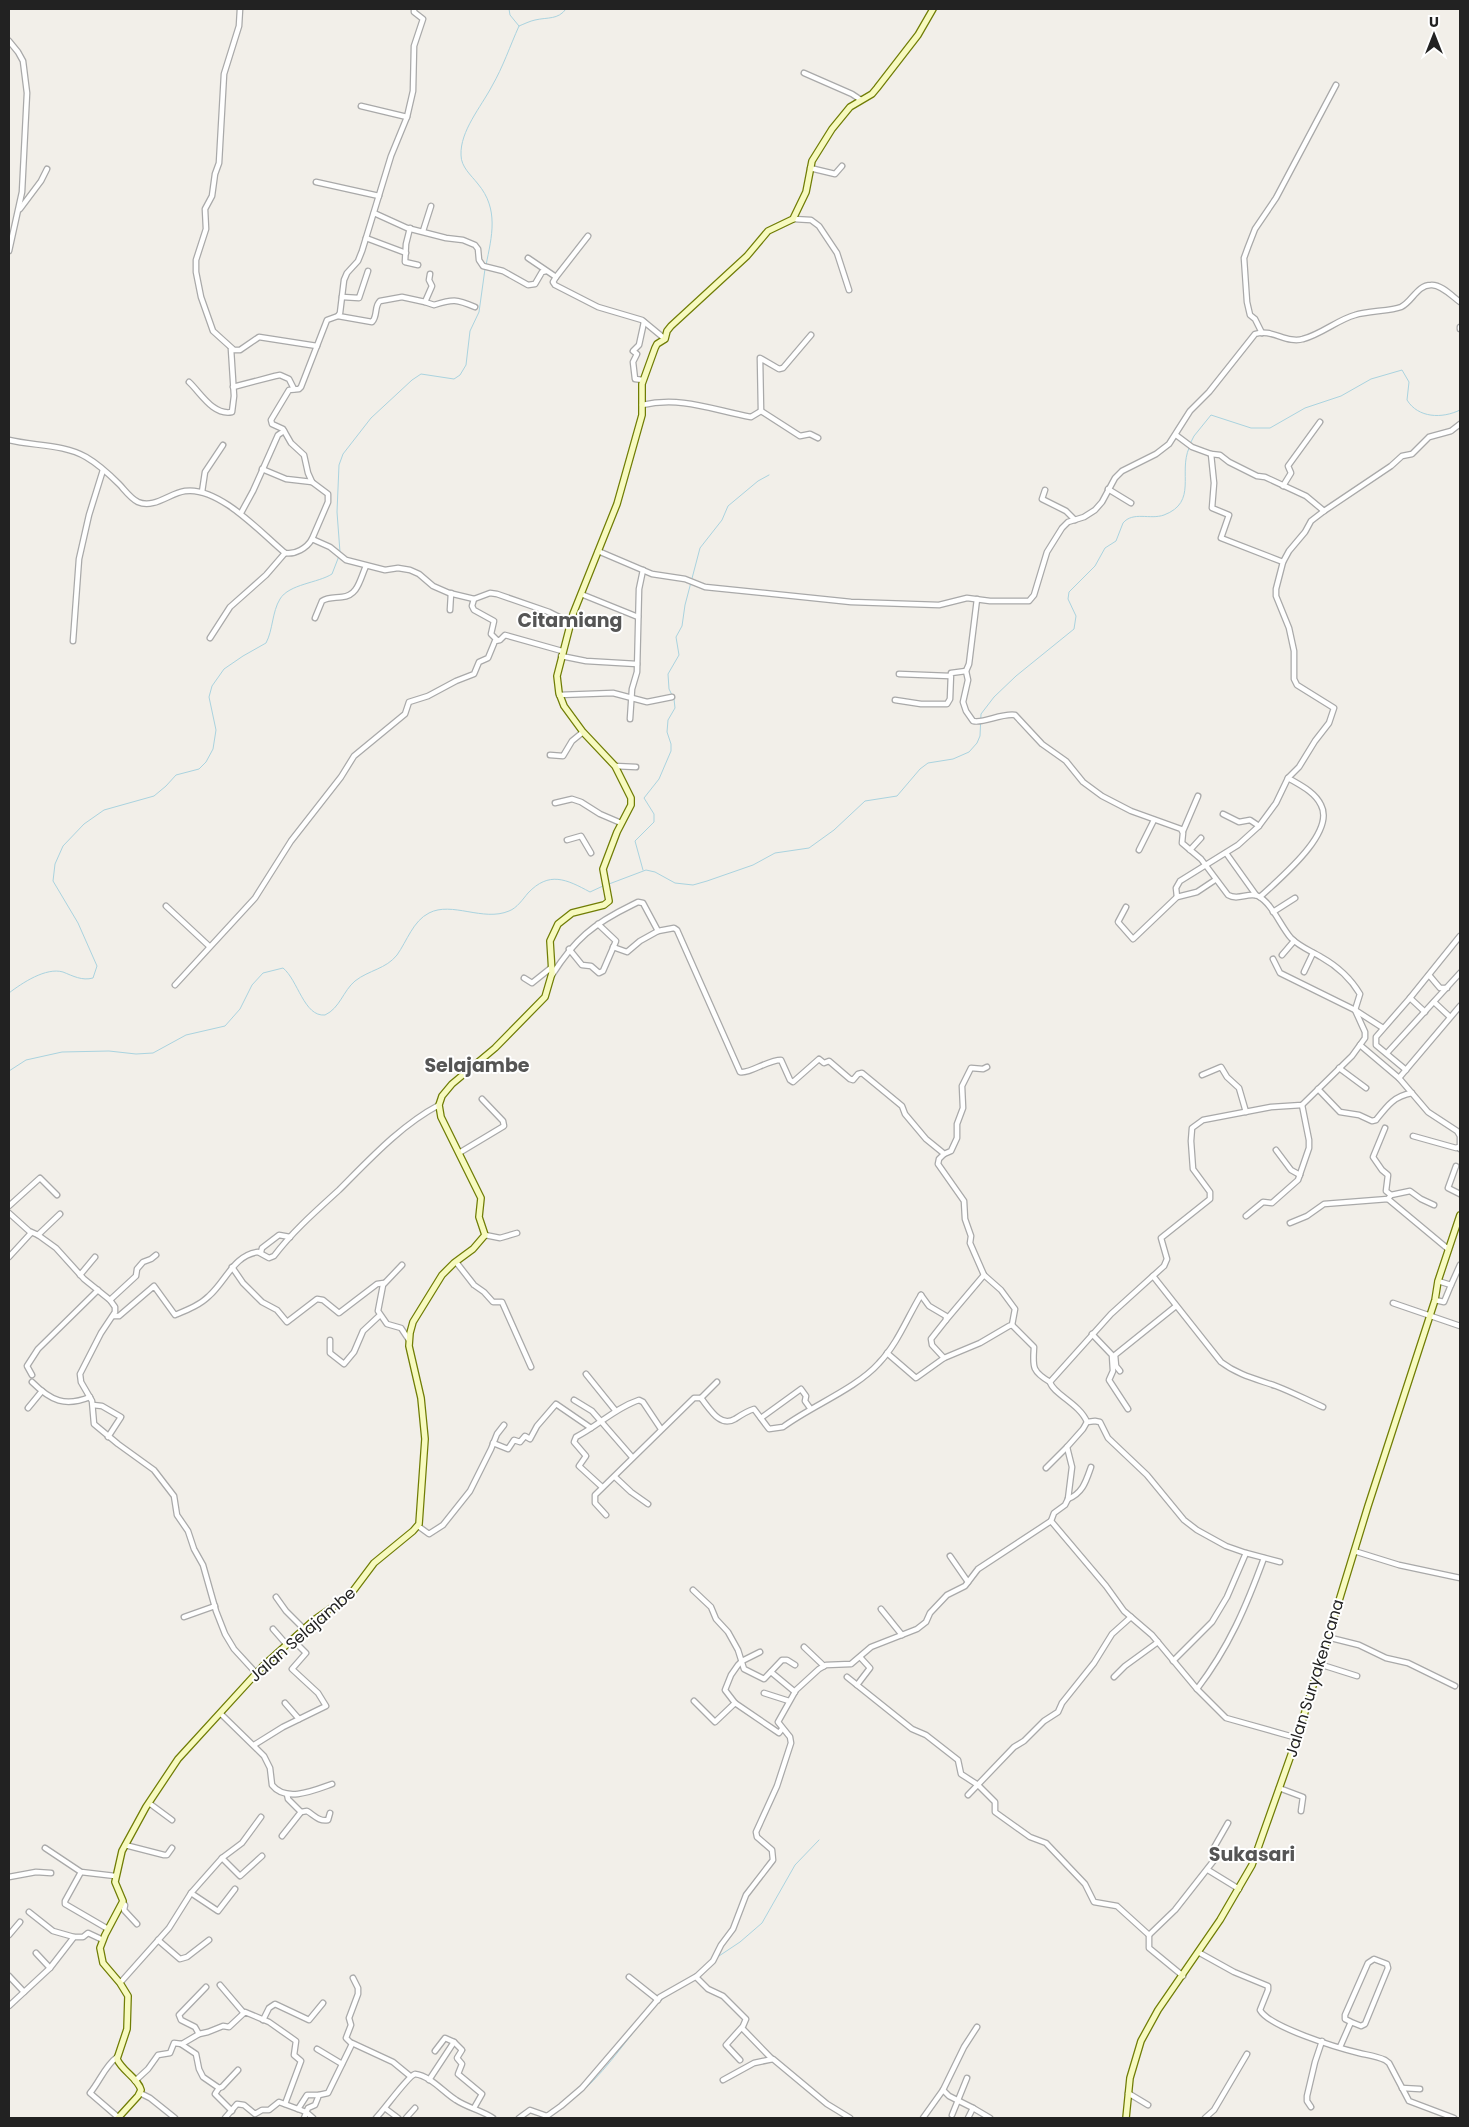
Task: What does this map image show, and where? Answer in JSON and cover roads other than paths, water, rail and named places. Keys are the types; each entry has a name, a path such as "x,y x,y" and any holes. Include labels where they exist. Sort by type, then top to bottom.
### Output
{"street":[{"path":"240,9 239,26 224,74 219,163 215,174 212,196 205,209 206,230 196,266 201,298 213,331 231,349 240,350 259,337 317,346"},
{"path":"338,316 346,273 358,261 391,156 407,117 413,91 414,46 423,19 421,15 414,12 414,9"},
{"path":"793,219 806,192 810,168 816,154 842,115 872,94 918,35 933,9"},
{"path":"9,41 23,61 28,93 24,171 19,210 9,251"},
{"path":"804,73 852,94 861,100"},
{"path":"1262,333 1255,319 1250,315 1247,302 1244,258 1255,229 1276,198 1336,85"},
{"path":"361,106 407,117"},
{"path":"810,168 835,174 842,166"},
{"path":"19,210 41,181 47,169"},
{"path":"316,182 379,196"},
{"path":"423,231 431,206"},
{"path":"374,213 410,228 469,242 478,249 480,262 483,266 503,272 528,285 535,284 542,272 546,271"},
{"path":"552,976 550,942 558,924 566,916 576,911 606,904 609,900 605,884 604,864 632,800 628,789 614,766 583,732 566,709 559,695 557,676 562,653 581,594 615,511 641,419 641,388 655,348 665,339 667,331 671,326 747,256 768,231 793,219 811,220 816,223 837,253 849,290"},
{"path":"410,228 406,244 405,263 418,265"},
{"path":"588,236 556,277 554,284 598,307 644,322 665,339"},
{"path":"366,238 406,253"},
{"path":"528,258 556,277"},
{"path":"342,297 359,298 368,272"},
{"path":"426,302 432,286 429,280 430,274"},
{"path":"598,551 656,575 689,580 711,588 851,602 934,605 967,598 1023,602 1031,600 1050,545 1065,524 1095,510 1118,474 1133,464 1160,451 1176,435 1190,411 1210,392 1255,334 1262,333 1295,341 1300,340 1355,314 1401,307 1421,289 1432,285 1438,286 1460,302"},
{"path":"312,482 308,473 306,457 291,443 284,431 272,424 271,420 288,392 301,387 327,320 338,316 372,322 376,305 380,301 402,297 434,305 446,300 476,307"},
{"path":"643,380 635,379 634,362 637,354 633,350 639,345 644,322"},
{"path":"761,412 758,364 760,358 779,369 783,368 811,335"},
{"path":"189,382 203,399 229,413 234,409 231,349"},
{"path":"233,387 280,375 288,378 294,389"},
{"path":"642,405 657,402 701,404 713,409 751,417 761,412"},
{"path":"761,412 800,436 810,434 818,438"},
{"path":"1283,486 1292,474 1288,466 1320,422"},
{"path":"1177,897 1176,890 1179,882 1226,853 1247,838 1259,826 1276,803 1288,778 1299,767 1329,723 1334,709 1298,684 1294,679 1294,651 1289,628 1276,596 1283,562 1288,551 1311,521 1324,511 1391,466 1402,456 1412,454 1430,437 1451,431 1460,424"},
{"path":"241,514 278,435 284,431"},
{"path":"1176,435 1192,447 1211,454 1220,455 1229,462 1257,476 1265,477 1306,496 1324,511"},
{"path":"9,440 77,453 88,457 135,500 141,503 160,501 183,491 202,492 241,514 285,553"},
{"path":"202,492 205,472 223,445"},
{"path":"1211,454 1214,483 1212,508 1229,515 1221,538 1283,562"},
{"path":"210,638 230,607 266,574 285,553 296,552 307,546 312,539 329,496 326,491 312,482 286,479 262,469"},
{"path":"73,641 79,558 89,515 103,470"},
{"path":"1045,490 1042,499 1066,511 1076,520"},
{"path":"1108,490 1131,503"},
{"path":"312,539 330,547 346,560 385,570 398,568 410,570 419,574 434,586 474,599 490,593 498,594 549,612 571,623"},
{"path":"315,618 322,601 330,598 350,596 354,593 366,566"},
{"path":"630,719 637,664 639,584 643,570"},
{"path":"450,610 451,593"},
{"path":"581,594 638,616"},
{"path":"474,599 472,606 474,610 494,621 491,634 497,640"},
{"path":"978,599 969,664 966,671 968,680 964,694 964,705 973,720 979,722 998,716 1015,715 1042,744 1066,761 1080,778 1094,790 1131,811 1174,826 1182,831"},
{"path":"175,985 255,898 291,841 341,777 354,756 405,714 409,702 428,696 474,674 478,663 487,659 494,642 508,635 586,661 637,664"},
{"path":"895,700 921,704 947,704 950,699 950,676 952,672 966,671"},
{"path":"898,674 950,676"},
{"path":"559,695 614,693 647,702 672,697"},
{"path":"550,755 560,756 565,754 572,741 583,732"},
{"path":"614,766 636,767"},
{"path":"1198,796 1182,831 1181,842 1206,864 1215,880 1228,896 1233,898 1258,896 1302,856 1323,826 1324,813 1317,798 1304,787 1288,778"},
{"path":"555,803 572,799 621,824"},
{"path":"1223,814 1237,822 1250,820 1259,826"},
{"path":"1139,850 1154,820"},
{"path":"567,840 581,836 591,853"},
{"path":"1190,850 1201,838"},
{"path":"1050,1382 1092,1334 1167,1262 1161,1238 1211,1197 1210,1192 1193,1169 1192,1128 1203,1120 1302,1105 1330,1080 1352,1056 1365,1038 1365,1032 1355,1010 1360,997 1354,986 1333,965 1294,941 1274,912 1258,896 1226,853"},
{"path":"1126,907 1118,922 1133,939 1177,897 1197,892 1215,880"},
{"path":"1274,912 1295,898"},
{"path":"113,1316 119,1316 154,1286 173,1314 177,1314 199,1304 211,1295 232,1267 244,1255 261,1252 271,1258 290,1237 379,1151 411,1124 439,1105 448,1088 495,1048 544,1000 552,976 569,949 598,924 621,910 642,902 658,931"},
{"path":"166,906 209,946"},
{"path":"569,949 582,965 592,966 599,973 604,968 616,941 598,924"},
{"path":"613,947 627,952 640,941 658,931 676,929 740,1072 745,1073 768,1062 781,1060 790,1080 793,1082 816,1060 821,1059 824,1063 829,1061 833,1063 850,1080 853,1080 858,1074 862,1073 902,1106 905,1114 926,1139 944,1154"},
{"path":"1406,1070 1375,1043 1376,1037 1460,936"},
{"path":"1282,955 1294,941"},
{"path":"1304,972 1313,953"},
{"path":"1273,959 1280,973 1355,1010 1383,1028"},
{"path":"524,978 532,983 552,967"},
{"path":"1386,1054 1460,973"},
{"path":"1429,975 1440,988 1447,988"},
{"path":"1410,998 1425,1012"},
{"path":"1434,1002 1450,1017"},
{"path":"1400,1078 1460,1006"},
{"path":"1360,1045 1400,1078 1428,1112 1457,1131 1460,1136 1460,1148 1413,1136"},
{"path":"1202,1075 1226,1063"},
{"path":"987,1067 983,1069 971,1068 968,1072 961,1092 963,1108 957,1124 957,1138 951,1151 944,1154 938,1164 964,1201 966,1219 971,1236 970,1243 984,1275 1001,1290 1015,1309 1012,1325"},
{"path":"1221,1067 1227,1077 1239,1088 1246,1112"},
{"path":"1339,1068 1366,1088"},
{"path":"1318,1089 1340,1112 1359,1115 1372,1120 1376,1120 1394,1099 1401,1095 1412,1093"},
{"path":"459,1153 504,1126 503,1120 482,1099"},
{"path":"439,1105 441,1117 481,1196 479,1217 485,1235"},
{"path":"1246,1216 1263,1202 1270,1203 1296,1183 1310,1144 1302,1105"},
{"path":"1385,1128 1373,1159 1388,1175 1386,1191 1389,1197 1448,1249"},
{"path":"1276,1150 1291,1170 1300,1175"},
{"path":"1456,1166 1448,1188 1460,1194"},
{"path":"9,1206 39,1178 57,1194"},
{"path":"1290,1223 1307,1216 1324,1204 1389,1197 1410,1191 1421,1200 1434,1206"},
{"path":"9,1213 32,1233 56,1248 80,1275 110,1300 115,1309 113,1316 101,1333 80,1374 81,1382 92,1404 94,1424 108,1437 154,1470 174,1496 177,1516 188,1531 194,1549 203,1565 223,1628 234,1649 256,1673"},
{"path":"38,1235 60,1214"},
{"name":"Jalan Suryakencana","path":"1126,2118 1132,2071 1141,2041 1155,2016 1240,1889 1252,1865 1297,1738 1354,1551 1435,1300 1438,1281 1460,1216"},
{"path":"9,1257 32,1233"},
{"path":"485,1235 500,1238 516,1233"},
{"path":"261,1252 262,1248 279,1235 290,1237"},
{"path":"485,1235 439,1280 415,1319 409,1340 422,1402 425,1439 418,1526 429,1534 443,1525 474,1485 497,1434 504,1424"},
{"path":"110,1300 136,1276 136,1269 143,1262 152,1259 156,1255"},
{"path":"80,1275 96,1257"},
{"path":"456,1262 474,1285 493,1302 502,1302 531,1367"},
{"path":"402,1265 384,1284 378,1306 379,1316 388,1326 401,1328 409,1340"},
{"path":"1435,1300 1444,1302 1460,1265"},
{"path":"232,1267 244,1284 262,1302 277,1310 287,1322 317,1299 323,1300 338,1313 377,1284 384,1284"},
{"path":"944,1358 932,1345 931,1339 984,1275"},
{"path":"1152,1276 1221,1362 1240,1375 1276,1386 1323,1406"},
{"path":"1438,1281 1452,1284"},
{"path":"32,1375 27,1366 38,1349 98,1290"},
{"path":"701,1398 723,1422 730,1422 754,1409 766,1427 773,1430 783,1427 810,1408 863,1377 878,1365 900,1337 921,1295 929,1306 945,1314 946,1320"},
{"path":"1393,1304 1460,1326"},
{"path":"1120,1371 1116,1366 1115,1355 1176,1306"},
{"path":"330,1340 330,1353 344,1364 354,1352 363,1331 379,1316"},
{"path":"887,1353 916,1378 944,1358 980,1343 1012,1325"},
{"path":"1012,1325 1034,1347 1032,1363 1037,1371 1050,1382 1052,1387 1076,1406 1087,1422"},
{"path":"1092,1334 1112,1355 1113,1371 1109,1380 1128,1409"},
{"path":"586,1374 615,1410"},
{"path":"32,1382 42,1391 56,1399 70,1403 90,1397"},
{"path":"606,1515 594,1501 602,1486 615,1477 632,1457 694,1398 701,1398 717,1382"},
{"path":"761,1418 801,1389 806,1396 805,1402 810,1408"},
{"path":"28,1408 42,1391"},
{"path":"574,1400 592,1411 632,1457"},
{"path":"602,1486 580,1467 586,1456 574,1442 576,1437 615,1410 636,1400 641,1400 661,1429"},
{"path":"92,1404 102,1406 121,1417 108,1437"},
{"path":"493,1443 508,1449 514,1440 520,1442 525,1436 530,1439 537,1426 556,1404 591,1428"},
{"path":"1046,1468 1067,1447 1087,1422 1095,1420 1100,1422 1108,1438 1147,1475 1184,1520 1218,1542 1246,1553 1280,1562"},
{"path":"781,1731 778,1720 788,1701 795,1692 824,1666 848,1665 872,1647 920,1627 947,1594 964,1586 980,1567 1051,1521 1054,1513 1065,1505 1068,1499 1072,1467 1067,1447"},
{"path":"1068,1499 1074,1497 1083,1487 1091,1467"},
{"path":"615,1477 648,1504"},
{"path":"1051,1521 1131,1617 1147,1630 1197,1688 1228,1720 1297,1738"},
{"name":"Jalan Selajambe","path":"116,1876 125,1845 149,1803 178,1759 256,1673 318,1617 350,1595 374,1563 418,1526"},
{"path":"1354,1551 1399,1565 1460,1578"},
{"path":"1173,1661 1212,1622 1227,1597 1246,1553"},
{"path":"950,1556 968,1582"},
{"path":"1197,1688 1219,1660 1231,1638 1264,1558"},
{"path":"693,1590 711,1607 716,1618 728,1632 744,1669 766,1679 783,1660 796,1665"},
{"path":"276,1597 286,1611 304,1629"},
{"path":"184,1617 215,1606"},
{"path":"881,1609 902,1635"},
{"path":"968,1795 1014,1747 1024,1741 1044,1721 1058,1712 1062,1703 1094,1662 1112,1634 1131,1617"},
{"path":"272,1628 286,1645"},
{"path":"1327,1637 1359,1645 1386,1658 1408,1663 1455,1686"},
{"path":"254,1745 326,1706 318,1693 292,1670 306,1653 293,1640"},
{"path":"1114,1677 1125,1666 1158,1642"},
{"path":"804,1647 824,1666"},
{"path":"519,2118 530,2110 542,2115 549,2115 574,2096 606,2062 658,2000 696,1977 715,1959 721,1945 734,1929 746,1895 773,1860 772,1850 757,1837 756,1832 777,1786 791,1743 790,1737 736,1703 726,1692 725,1688 731,1675 742,1661 760,1652"},
{"path":"857,1685 870,1668 860,1657"},
{"path":"1319,1664 1357,1676"},
{"path":"771,1672 795,1692"},
{"path":"847,1677 912,1729 926,1734 958,1760 961,1774 978,1785 995,1802 995,1812 1030,1837 1049,1846 1075,1876 1085,1884 1094,1902 1117,1906 1149,1935"},
{"path":"764,1693 788,1701"},
{"path":"694,1701 716,1722 736,1703"},
{"path":"285,1703 299,1719"},
{"path":"220,1713 254,1745 268,1762 273,1787 287,1794 308,1792 332,1784"},
{"path":"1280,1788 1303,1797 1300,1811"},
{"path":"287,1794 288,1799 301,1812"},
{"path":"149,1803 172,1820"},
{"path":"282,1836 301,1812 307,1811 324,1821 328,1820 330,1813"},
{"path":"120,1983 169,1928 191,1893 222,1858 242,1843 260,1817"},
{"path":"1183,1976 1149,1948 1149,1935 1175,1910 1216,1859 1212,1851 1228,1823"},
{"path":"125,1845 164,1855 167,1855 172,1848"},
{"path":"45,1848 81,1872 116,1876 116,1887 123,1898 124,1910 138,1924"},
{"path":"222,1858 240,1876 262,1856"},
{"path":"1208,1870 1240,1889"},
{"path":"9,1878 36,1872 51,1873"},
{"path":"81,1872 65,1904 108,1929"},
{"path":"191,1893 218,1911 236,1890"},
{"path":"117,2057 120,2065 141,2088 140,2093 119,2118 90,2093 100,2081 107,2066 117,2057 124,2040 128,2014 128,1996 120,1983 108,1971 100,1948 108,1929 123,1903"},
{"path":"29,1912 53,1931 74,1937 83,1937 88,1933 103,1940"},
{"path":"9,1935 20,1922"},
{"path":"9,2006 50,1968 74,1937"},
{"path":"158,1940 180,1958 187,1957 209,1940"},
{"path":"1198,1952 1234,1972 1266,1984 1269,1989 1260,2006 1263,2014 1284,2026 1322,2041 1385,2060 1389,2063 1409,2101 1455,2118 1460,2117"},
{"path":"36,1953 50,1968"},
{"path":"1374,1959 1387,1964 1388,1968 1366,2023 1362,2026 1351,2022 1344,2019 1345,2015 1368,1963 1374,1959"},
{"path":"9,1976 24,1992"},
{"path":"629,1977 658,2000"},
{"path":"696,1977 708,1989 724,1996 744,2018 746,2022 726,2045 740,2060"},
{"path":"353,1978 358,1988 358,1994 349,2018 351,2025 346,2038 352,2043 393,2062 410,2076"},
{"path":"220,1984 243,2012 263,2020 295,2040 294,2055 301,2060 285,2104"},
{"path":"199,2034 196,2027 181,2020 179,2015 206,1987"},
{"path":"263,2020 269,2008 275,2004 309,2020 323,2003"},
{"path":"181,2044 199,2034 223,2026 229,2027 243,2012"},
{"path":"1340,2047 1351,2022"},
{"path":"924,2118 943,2090 964,2047 977,2027"},
{"path":"742,2028 772,2059 827,2104 850,2118"},
{"path":"435,2051 445,2038 454,2042 462,2049 457,2057 462,2063 458,2074 482,2094 474,2108"},
{"path":"1311,2107 1308,2104 1307,2096 1322,2041"},
{"path":"429,2080 454,2042"},
{"path":"135,2081 158,2055 170,2053 174,2043 181,2044 196,2054 203,2077 219,2088"},
{"path":"298,2109 307,2095 328,2093 352,2043"},
{"path":"317,2049 342,2064"},
{"path":"1206,2118 1214,2110 1247,2054"},
{"path":"724,2080 754,2063 772,2059"},
{"path":"232,2111 216,2094 219,2088 238,2070"},
{"path":"376,2118 386,2109 410,2076 417,2074 429,2080 456,2100 492,2118"},
{"path":"952,2115 959,2101 966,2078"},
{"path":"1402,2088 1420,2089"},
{"path":"943,2090 949,2096 990,2118"},
{"path":"140,2093 150,2098 175,2118"},
{"path":"1128,2093 1148,2104"},
{"path":"304,2118 306,2112 315,2104 319,2095"},
{"path":"225,2118 239,2103 255,2114 262,2110 270,2109 277,2102 306,2112 314,2118"},
{"path":"406,2118 415,2108"},
{"path":"968,2118 973,2108"},
{"path":"386,2109 398,2118"}],"waterway":[{"path":"509,9 510,15 519,26"},
{"path":"486,265 492,233 491,213 485,193 467,171 461,159 464,137 467,128 496,79 519,26 533,20 556,17 566,9"},
{"path":"340,552 337,512 339,465 343,454 371,418 412,380 421,374 454,379 460,375 466,365 470,331 479,312 485,269"},
{"path":"1190,444 1211,415 1251,428 1270,428 1305,408 1341,396 1371,379 1402,370 1409,382 1407,400 1417,410 1438,416 1460,410"},
{"path":"609,884 646,870 655,872 675,883 693,885 753,865 775,853 809,848 834,830 865,801 897,796 920,769 928,763 953,759 969,752 980,736 981,714 994,697 1016,676 1074,629 1076,616 1068,599 1069,592 1095,566 1105,548 1116,541 1123,523 1132,517 1164,515 1181,503 1184,495 1185,467 1189,448"},
{"path":"643,870 635,841 654,822 654,814 644,798 659,779 671,751 667,732 668,720 675,708 674,699 669,689 668,674 679,655 676,637 682,626 685,605 700,548 722,520 728,506 758,481 769,475"},
{"path":"9,993 27,981 49,972 56,971 81,978 93,978 97,966 78,923 53,881 55,864 63,846 84,824 104,810 154,796 176,775 199,769 206,762 213,749 216,730 209,697 212,686 224,669 266,643 277,604 284,594 332,574 339,556"},
{"path":"9,1071 26,1060 62,1052 109,1051 136,1054 153,1053 186,1035 225,1026 240,1009 252,985 263,973 283,968 306,1004 318,1014 325,1015 338,1004 355,981 393,960 401,950 414,926 429,913 448,909 499,914 512,910 536,886 551,880 565,881 590,892 603,886"},
{"path":"716,1958 740,1942 762,1923 795,1865 819,1840"},
{"path":"564,2106 594,2080 651,2011 668,1995"}],"district":[{"name":"Citamiang","path":"570,620"},
{"name":"Selajambe","path":"477,1065"},
{"name":"Sukasari","path":"1252,1854"}]}
